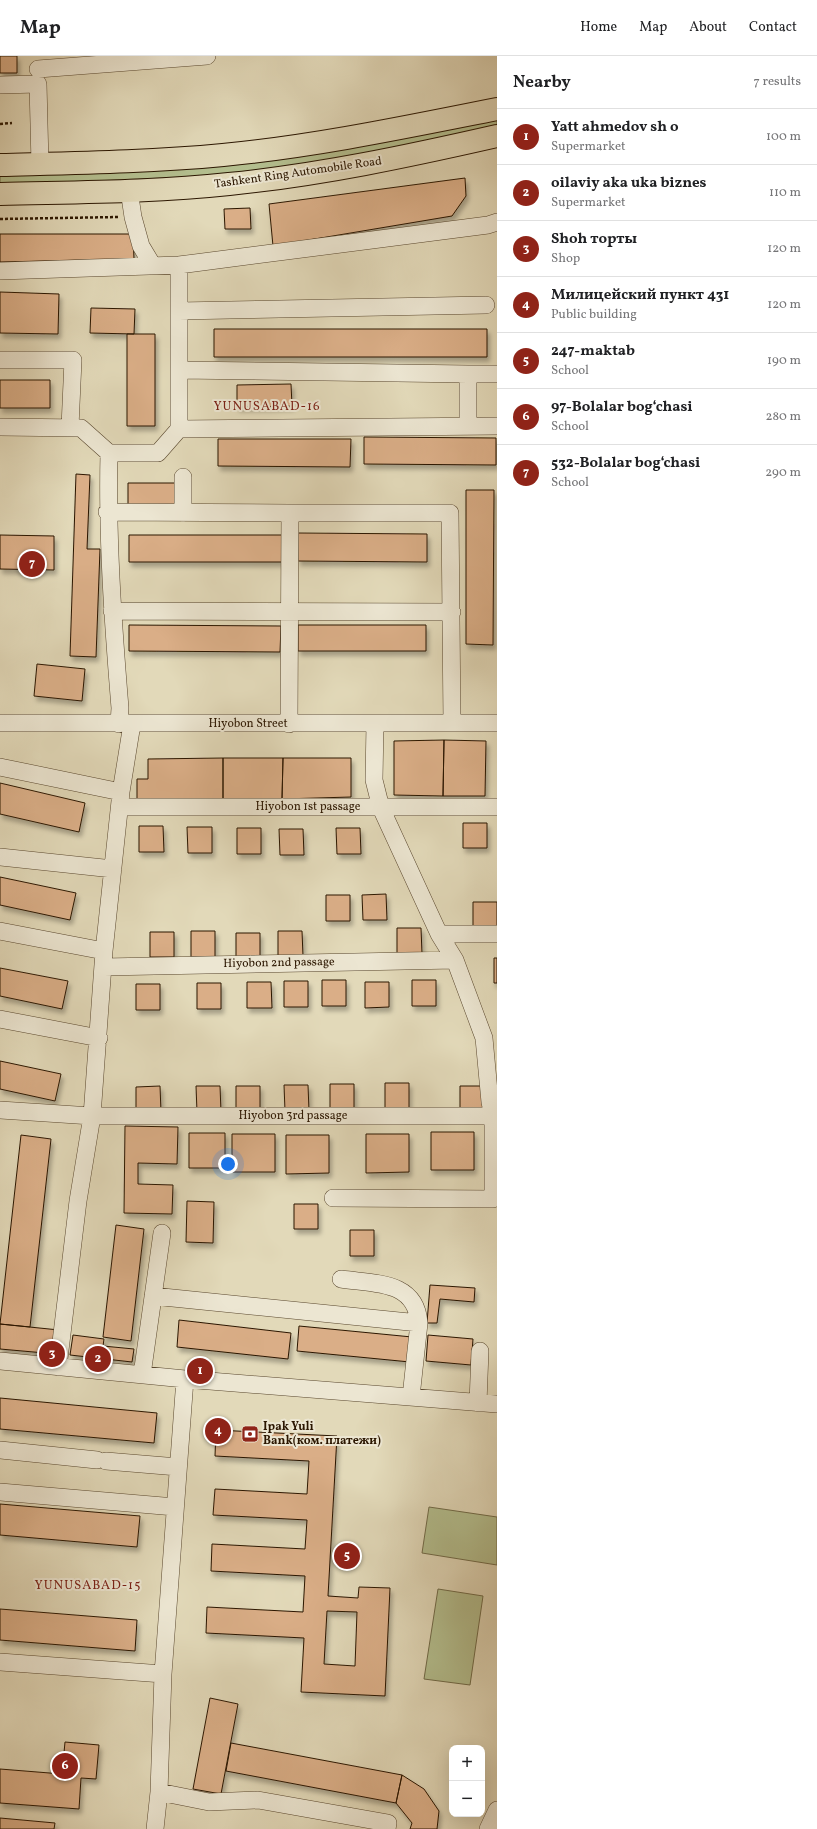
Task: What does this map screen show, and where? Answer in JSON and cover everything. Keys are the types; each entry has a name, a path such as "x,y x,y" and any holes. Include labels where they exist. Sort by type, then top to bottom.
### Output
{"highway":[{"path":"0,165 137,162 272,150 369,134 497,109"},
{"name":"Tashkent Ring Automobile Road","path":"0,194 188,188 277,179 381,161 497,136"}],"street":[{"path":"0,85 38,70 207,56"},
{"path":"38,70 40,164"},
{"path":"129,190 133,217 141,246 153,266"},
{"path":"0,272 179,265 423,235 488,225 497,222"},
{"path":"0,427 81,428 109,453 158,453 179,429 179,265"},
{"path":"180,311 486,305"},
{"path":"0,360 73,360 70,427"},
{"path":"179,370 497,374"},
{"path":"468,374 468,426"},
{"path":"179,429 497,426"},
{"path":"58,1367 78,1201 92,1116 104,959 126,724 120,708 112,611 107,512 109,453"},
{"path":"183,477 183,513"},
{"path":"107,512 290,514 450,513 452,723"},
{"path":"288,724 290,514"},
{"path":"112,611 452,612"},
{"name":"Hiyobon Street","path":"0,723 497,723"},
{"path":"333,1198 493,1199 494,1107 484,1038 455,960 439,934 381,808 374,780 374,724"},
{"name":"Hiyobon 1st passage","path":"0,767 120,799 381,808 497,807"},
{"path":"0,856 113,869"},
{"name":"Hiyobon 2nd passage","path":"0,931 104,959 455,960"},
{"path":"439,934 497,934"},
{"path":"0,1019 99,1038"},
{"name":"Hiyobon 3rd passage","path":"0,1110 92,1116 494,1107"},
{"path":"142,1375 162,1233"},
{"path":"341,1279 393,1286 413,1300 418,1311 419,1323 411,1398"},
{"path":"153,1296 419,1323"},
{"path":"478,1403 480,1351"},
{"path":"0,1361 185,1379 497,1404"},
{"path":"154,1829 159,1792 163,1674 185,1379"},
{"path":"0,1450 101,1461 178,1467"},
{"path":"0,1492 175,1507"},
{"path":"0,1662 163,1674"},
{"path":"159,1792 209,1802 258,1800 388,1823 387,1829"},
{"path":"488,1829 497,1810"}],"path":[{"path":"0,124 12,123"},
{"path":"0,219 133,217"}],"green space":[{"path":"497,118 497,129 415,146 234,175 0,185 0,175"},
{"path":"429,1507 497,1517 497,1565 422,1553"},
{"path":"438,1589 483,1596 470,1685 424,1679"}],"building":[{"path":"0,56 17,56 17,73 0,73"},
{"path":"465,178 466,196 452,216 273,246 269,204"},
{"path":"250,208 251,229 225,229 224,209"},
{"path":"0,234 133,234 134,259 0,262"},
{"path":"0,292 59,294 58,334 0,333"},
{"path":"91,308 135,309 134,334 90,333"},
{"path":"214,329 487,329 487,357 214,357"},
{"path":"127,334 155,334 155,426 127,426"},
{"path":"0,380 50,380 50,408 0,408"},
{"path":"291,384 292,406 237,407 237,385"},
{"path":"364,437 496,438 496,465 364,464"},
{"path":"218,439 351,439 350,467 218,466"},
{"path":"76,474 90,475 87,549 100,549 96,657 70,656"},
{"path":"128,483 177,483 177,506 128,506"},
{"path":"466,490 494,490 493,645 466,644"},
{"path":"298,533 427,534 427,562 298,561"},
{"path":"0,535 54,536 54,570 0,569"},
{"path":"129,535 283,535 283,562 129,562"},
{"path":"129,625 281,626 280,652 129,651"},
{"path":"298,625 426,625 426,651 298,651"},
{"path":"37,664 85,669 82,701 34,696"},
{"path":"444,740 486,741 485,796 443,796"},
{"path":"444,740 443,796 394,795 394,741"},
{"path":"223,758 283,758 282,799 223,799"},
{"path":"223,758 223,799 137,800 137,779 148,779 148,759"},
{"path":"283,758 351,758 351,797 282,799"},
{"path":"0,783 85,803 79,832 0,814"},
{"path":"463,823 487,823 487,848 463,848"},
{"path":"139,826 163,826 164,852 139,852"},
{"path":"187,827 212,827 212,853 188,853"},
{"path":"237,828 261,828 261,854 237,854"},
{"path":"336,828 360,828 361,854 337,854"},
{"path":"279,829 303,829 304,855 280,855"},
{"path":"0,877 76,893 70,920 0,905"},
{"path":"386,894 387,920 363,920 362,895"},
{"path":"326,895 350,895 350,921 326,921"},
{"path":"473,902 497,902 497,928 473,928"},
{"path":"397,928 421,928 422,954 397,954"},
{"path":"191,931 215,931 215,957 191,957"},
{"path":"278,931 302,931 303,956 278,956"},
{"path":"150,932 174,932 174,957 150,957"},
{"path":"236,933 260,933 260,958 236,958"},
{"path":"494,958 497,958 497,983 494,983"},
{"path":"0,968 68,981 62,1009 0,996"},
{"path":"322,980 346,980 346,1006 322,1006"},
{"path":"412,980 436,980 436,1006 412,1006"},
{"path":"284,981 308,981 308,1007 284,1007"},
{"path":"247,982 271,982 272,1008 247,1008"},
{"path":"365,982 389,982 389,1007 365,1008"},
{"path":"197,983 221,983 221,1009 197,1009"},
{"path":"136,984 160,984 160,1010 136,1010"},
{"path":"0,1061 61,1074 55,1101 0,1089"},
{"path":"385,1083 409,1083 409,1109 385,1109"},
{"path":"330,1084 354,1084 354,1110 330,1110"},
{"path":"284,1085 308,1085 309,1111 285,1111"},
{"path":"160,1086 161,1112 136,1112 136,1087"},
{"path":"196,1086 220,1086 221,1112 197,1112"},
{"path":"236,1086 260,1086 260,1112 236,1112"},
{"path":"460,1086 484,1086 484,1112 460,1112"},
{"path":"125,1126 178,1127 177,1164 138,1163 138,1184 173,1185 172,1214 124,1213"},
{"path":"431,1132 474,1132 474,1170 431,1170"},
{"path":"189,1133 225,1133 225,1168 189,1168"},
{"path":"232,1134 275,1134 275,1172 232,1172"},
{"path":"366,1134 409,1134 409,1172 366,1173"},
{"path":"21,1135 51,1139 30,1327 0,1324"},
{"path":"286,1135 329,1135 329,1173 286,1174"},
{"path":"187,1201 214,1202 213,1243 186,1242"},
{"path":"294,1204 318,1204 318,1229 294,1229"},
{"path":"116,1225 144,1229 131,1341 103,1337"},
{"path":"350,1230 374,1230 374,1256 350,1256"},
{"path":"430,1285 475,1288 474,1302 440,1299 437,1323 427,1323"},
{"path":"179,1320 291,1333 288,1359 177,1347"},
{"path":"0,1324 59,1330 56,1354 0,1349"},
{"path":"299,1326 412,1337 410,1362 297,1351"},
{"path":"73,1335 104,1339 103,1346 134,1349 132,1362 70,1355"},
{"path":"428,1335 473,1339 471,1365 426,1361"},
{"path":"0,1398 157,1413 154,1443 0,1429"},
{"path":"216,1430 337,1436 328,1596 358,1598 359,1587 390,1588 385,1696 301,1692 304,1638 206,1633 207,1607 303,1612 305,1576 211,1571 212,1544 305,1549 307,1520 213,1515 215,1489 307,1494 309,1461 215,1456","holes":["327,1611 357,1612 355,1666 324,1664"]},
{"path":"0,1504 140,1516 137,1547 0,1535"},
{"path":"0,1609 137,1620 135,1651 0,1640"},
{"path":"210,1698 238,1704 221,1794 193,1789"},
{"path":"65,1742 99,1745 96,1779 81,1778 79,1809 0,1803 0,1769 62,1774"},
{"path":"231,1743 402,1775 396,1803 226,1771"},
{"path":"402,1775 424,1789 439,1811 437,1829 410,1829 412,1823 396,1803"},
{"path":"0,1818 55,1823 54,1829 0,1829"}],"place":[{"name":"532-Bolalar bogʻchasi","path":"32,564"},
{"name":"Shoh торты","path":"52,1354"},
{"name":"oilaviy aka uka biznes","path":"98,1359"},
{"name":"Yatt ahmedov sh o","path":"200,1371"},
{"name":"Милицейский пункт 431","path":"218,1431"},
{"name":"Ipak Yuli Bank(ком. платежи)","path":"250,1434"},
{"name":"247-maktab","path":"347,1556"},
{"name":"97-Bolalar bogʻchasi","path":"65,1766"}],"district":[{"name":"YUNUSABAD-16","path":"267,407"},
{"name":"YUNUSABAD-15","path":"88,1586"}]}
